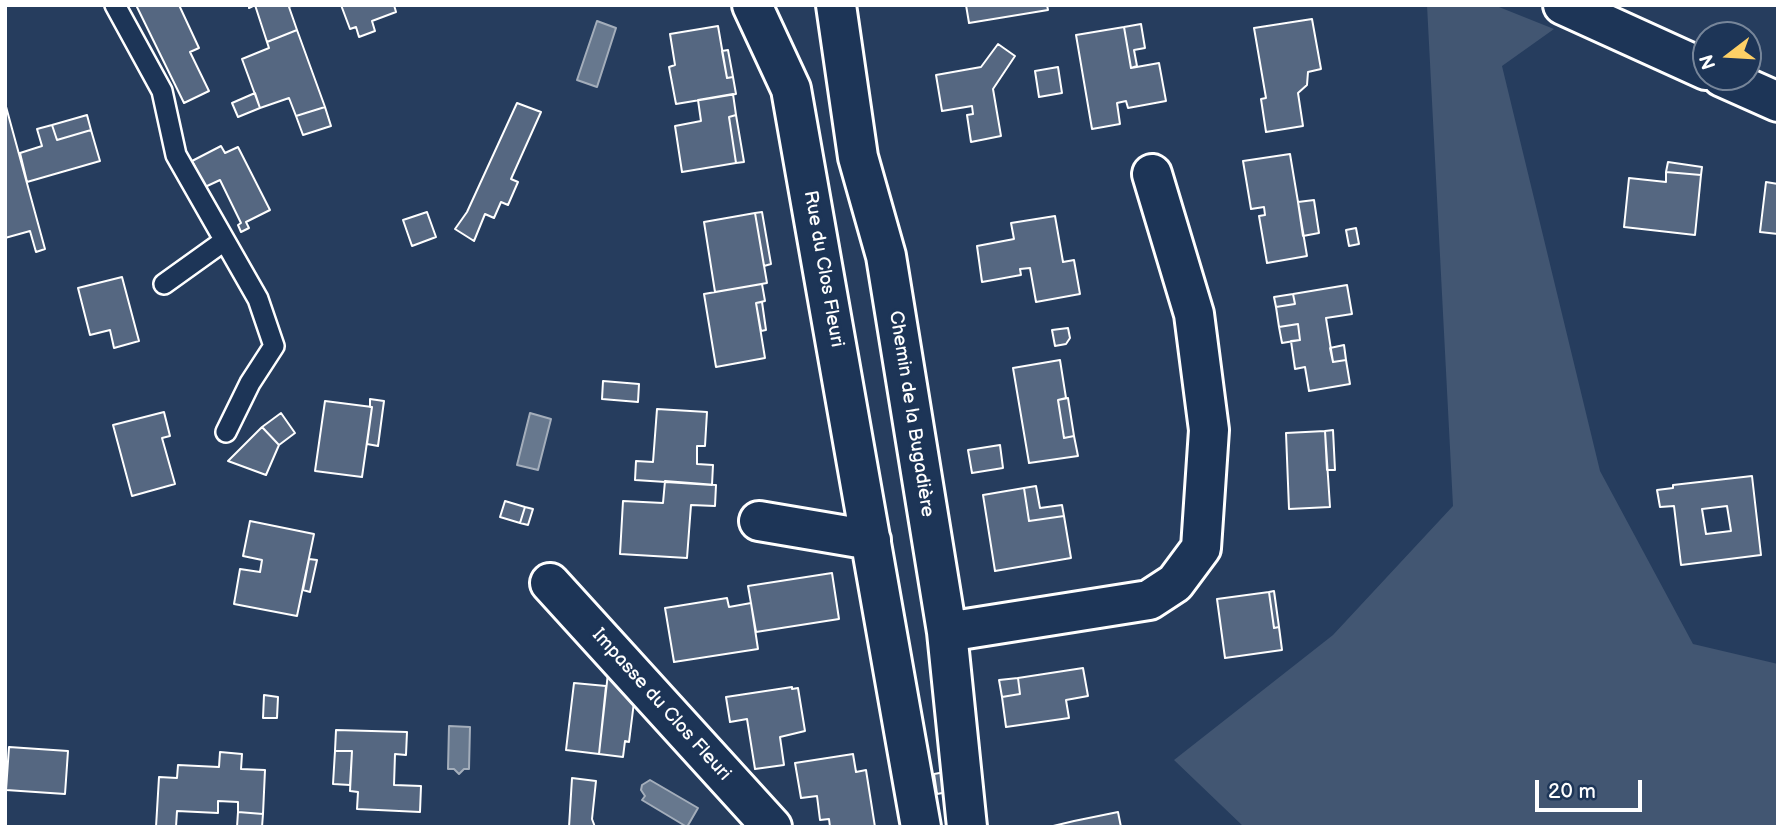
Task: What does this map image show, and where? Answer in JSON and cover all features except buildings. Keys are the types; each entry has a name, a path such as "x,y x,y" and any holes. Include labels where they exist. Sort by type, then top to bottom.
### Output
{"street":[{"name":"Rue du Clos Fleuri","path":"752,5 791,89 921,827"},
{"name":"Chemin de la Bugadière","path":"836,5 858,158 886,256 947,632 967,827"},
{"path":"1563,5 1692,64"},
{"path":"1753,91 1778,102"},
{"path":"947,632 1149,600 1175,583 1201,548 1209,430 1194,314 1152,174"},
{"path":"759,521 871,540"},
{"name":"Impasse du Clos Fleuri","path":"550,583 772,827"}],"lane":[{"path":"115,5 162,91 176,155 258,299 274,346 250,383 226,432"},
{"path":"164,284 224,241"}],"shaded area":[{"path":"1427,5 1494,5 1554,29 1502,66 1600,471 1693,644 1778,664 1778,827 1244,827 1174,760 1333,635 1453,506"},
{"path":"597,21 616,28 597,87 577,80"},
{"path":"530,413 551,419 538,470 517,465"},
{"path":"449,726 470,727 469,769 464,769 459,774 454,769 448,769"},
{"path":"650,780 698,808 687,827 642,800 645,796 641,790 642,785"}]}
